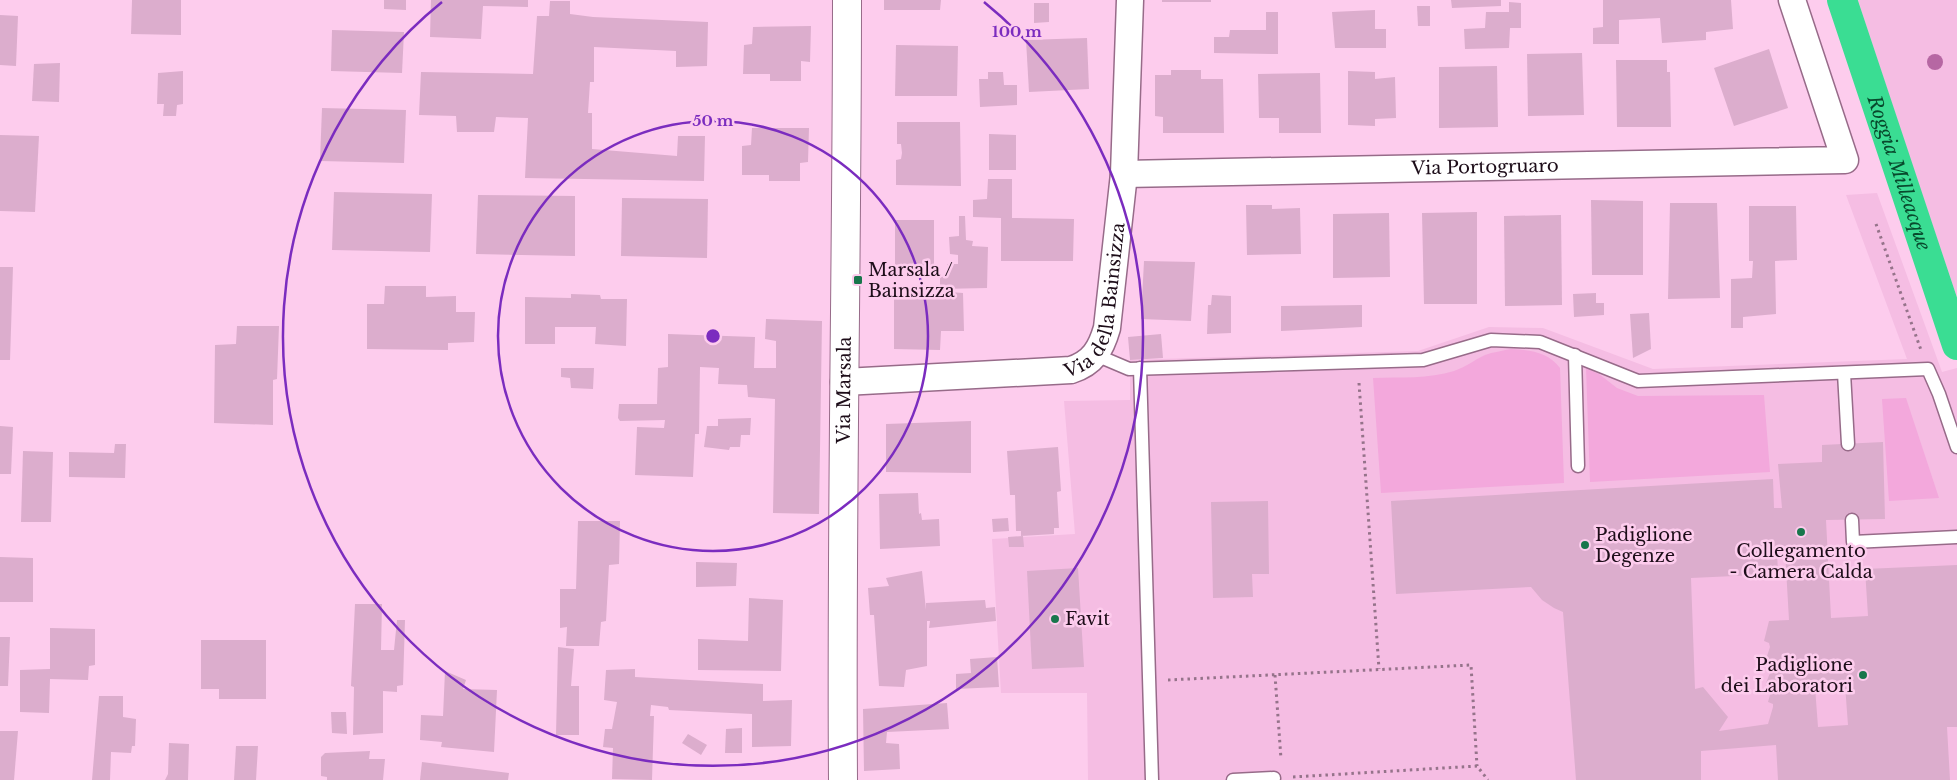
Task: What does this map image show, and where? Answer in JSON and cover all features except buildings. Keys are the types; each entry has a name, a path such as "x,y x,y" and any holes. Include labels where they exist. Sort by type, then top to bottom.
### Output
{"street":[{"name":"Via Marsala","path":"843,780 842,511 847,199 847,0"},
{"name":"Via della Bainsizza","path":"844,382 1071,370 1081,367 1096,356 1104,340 1107,328 1124,174 1130,0"},
{"name":"Via Portogruaro","path":"1124,174 1845,160 1792,0"}],"lane":[{"path":"1096,356 1129,369 1422,360 1491,340 1540,342 1638,381 1928,369 1939,394 1957,447"},
{"path":"1575,355 1578,466"},
{"path":"1140,368 1152,780"},
{"path":"1844,373 1848,444"},
{"path":"1852,520 1853,542 1957,537"},
{"path":"1233,780 1278,778"}],"path":[{"path":"1876,224 1928,369"},
{"path":"1358,362 1379,670"},
{"path":"1149,681 1470,665 1477,766 1488,780"},
{"path":"1275,675 1278,778 1477,766"}],"shaded area":[{"path":"1858,0 1957,0 1957,297 1912,165"},
{"path":"1877,193 1942,372 1957,368 1957,780 1088,780 1087,693 1001,693 992,539 1075,534 1064,401 1130,400 1130,360 1418,351 1489,327 1543,328 1653,369 1907,359 1846,195"},
{"path":"1511,349 1532,351 1544,355 1560,368 1564,483 1381,493 1373,378 1444,374 1485,355"},
{"path":"1586,368 1599,374 1617,388 1638,396 1764,395 1770,472 1590,482"},
{"path":"1906,398 1939,498 1889,501 1882,399"}],"waterway":[{"name":"Roggia Milleacque","path":"1842,0 1957,345"}],"place":[{"name":"Marsala / Bainsizza","path":"858,280"},
{"name":"Collegamento - Camera Calda","path":"1801,532"},
{"name":"Padiglione Degenze","path":"1585,545"},
{"name":"Favit","path":"1055,619"},
{"name":"Padiglione dei Laboratori","path":"1863,675"}]}
